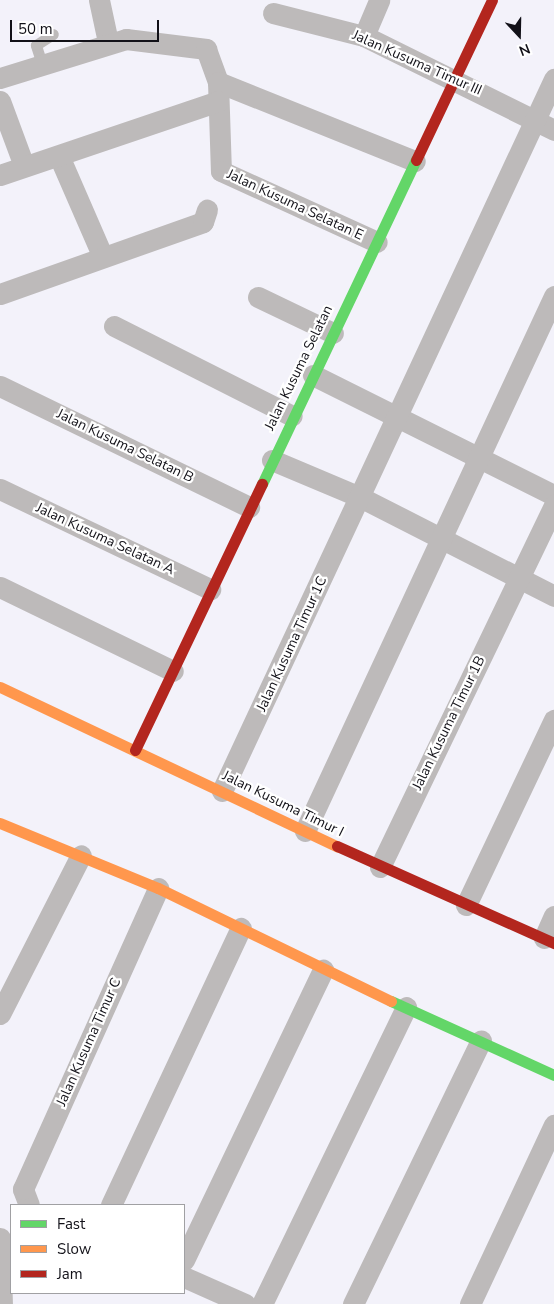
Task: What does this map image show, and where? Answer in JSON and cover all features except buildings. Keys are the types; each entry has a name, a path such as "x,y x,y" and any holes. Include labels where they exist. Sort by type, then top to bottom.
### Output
{"street":[{"path":"99,0 108,42"},
{"path":"364,36 379,0"},
{"name":"Jalan Kusuma Selatan","path":"135,750 292,416 492,0"},
{"name":"Jalan Kusuma Timur III","path":"273,12 364,36 455,78 554,130"},
{"path":"0,78 108,42 126,39 200,46 210,52 218,92"},
{"name":"Jalan Kusuma Timur 1C","path":"222,791 399,415 554,79"},
{"path":"0,175 59,156 218,92 415,161"},
{"name":"Jalan Kusuma Selatan E","path":"218,92 221,171 377,242"},
{"path":"0,100 24,166"},
{"path":"59,156 103,257"},
{"path":"0,294 203,222 207,210"},
{"path":"305,831 443,541 554,296"},
{"path":"258,297 333,333"},
{"path":"114,326 292,416"},
{"path":"313,375 399,415 554,495"},
{"name":"Jalan Kusuma Selatan B","path":"0,386 249,507"},
{"path":"272,460 360,497 554,596"},
{"name":"Jalan Kusuma Selatan A","path":"0,489 210,590"},
{"name":"Jalan Kusuma Timur 1B","path":"380,867 554,505"},
{"path":"0,587 173,671"},
{"name":"Jalan Kusuma Timur I","path":"0,687 380,867 549,941"},
{"path":"466,904 554,720"},
{"path":"0,823 158,888 323,970 481,1040 554,1075"},
{"path":"0,1014 81,855"},
{"name":"Jalan Kusuma Timur C","path":"26,1200 158,888"},
{"path":"549,941 554,916"},
{"path":"111,1204 241,928"},
{"path":"185,1258 323,970"},
{"path":"262,1304 406,1007"},
{"path":"354,1304 481,1040"},
{"path":"470,1304 554,1125"},
{"path":"0,1238 2,1304"},
{"path":"185,1278 246,1304"}],"lane":[{"path":"42,64 36,45 54,34"}],"traffic: fast":[{"path":"262,484 416,160"},
{"path":"391,1001 554,1075"}],"traffic: slow":[{"path":"0,687 337,846"},
{"path":"0,823 158,888 391,1001"}],"traffic: jam":[{"path":"416,160 492,0"},
{"path":"135,750 262,484"},
{"path":"337,846 554,943"}]}
